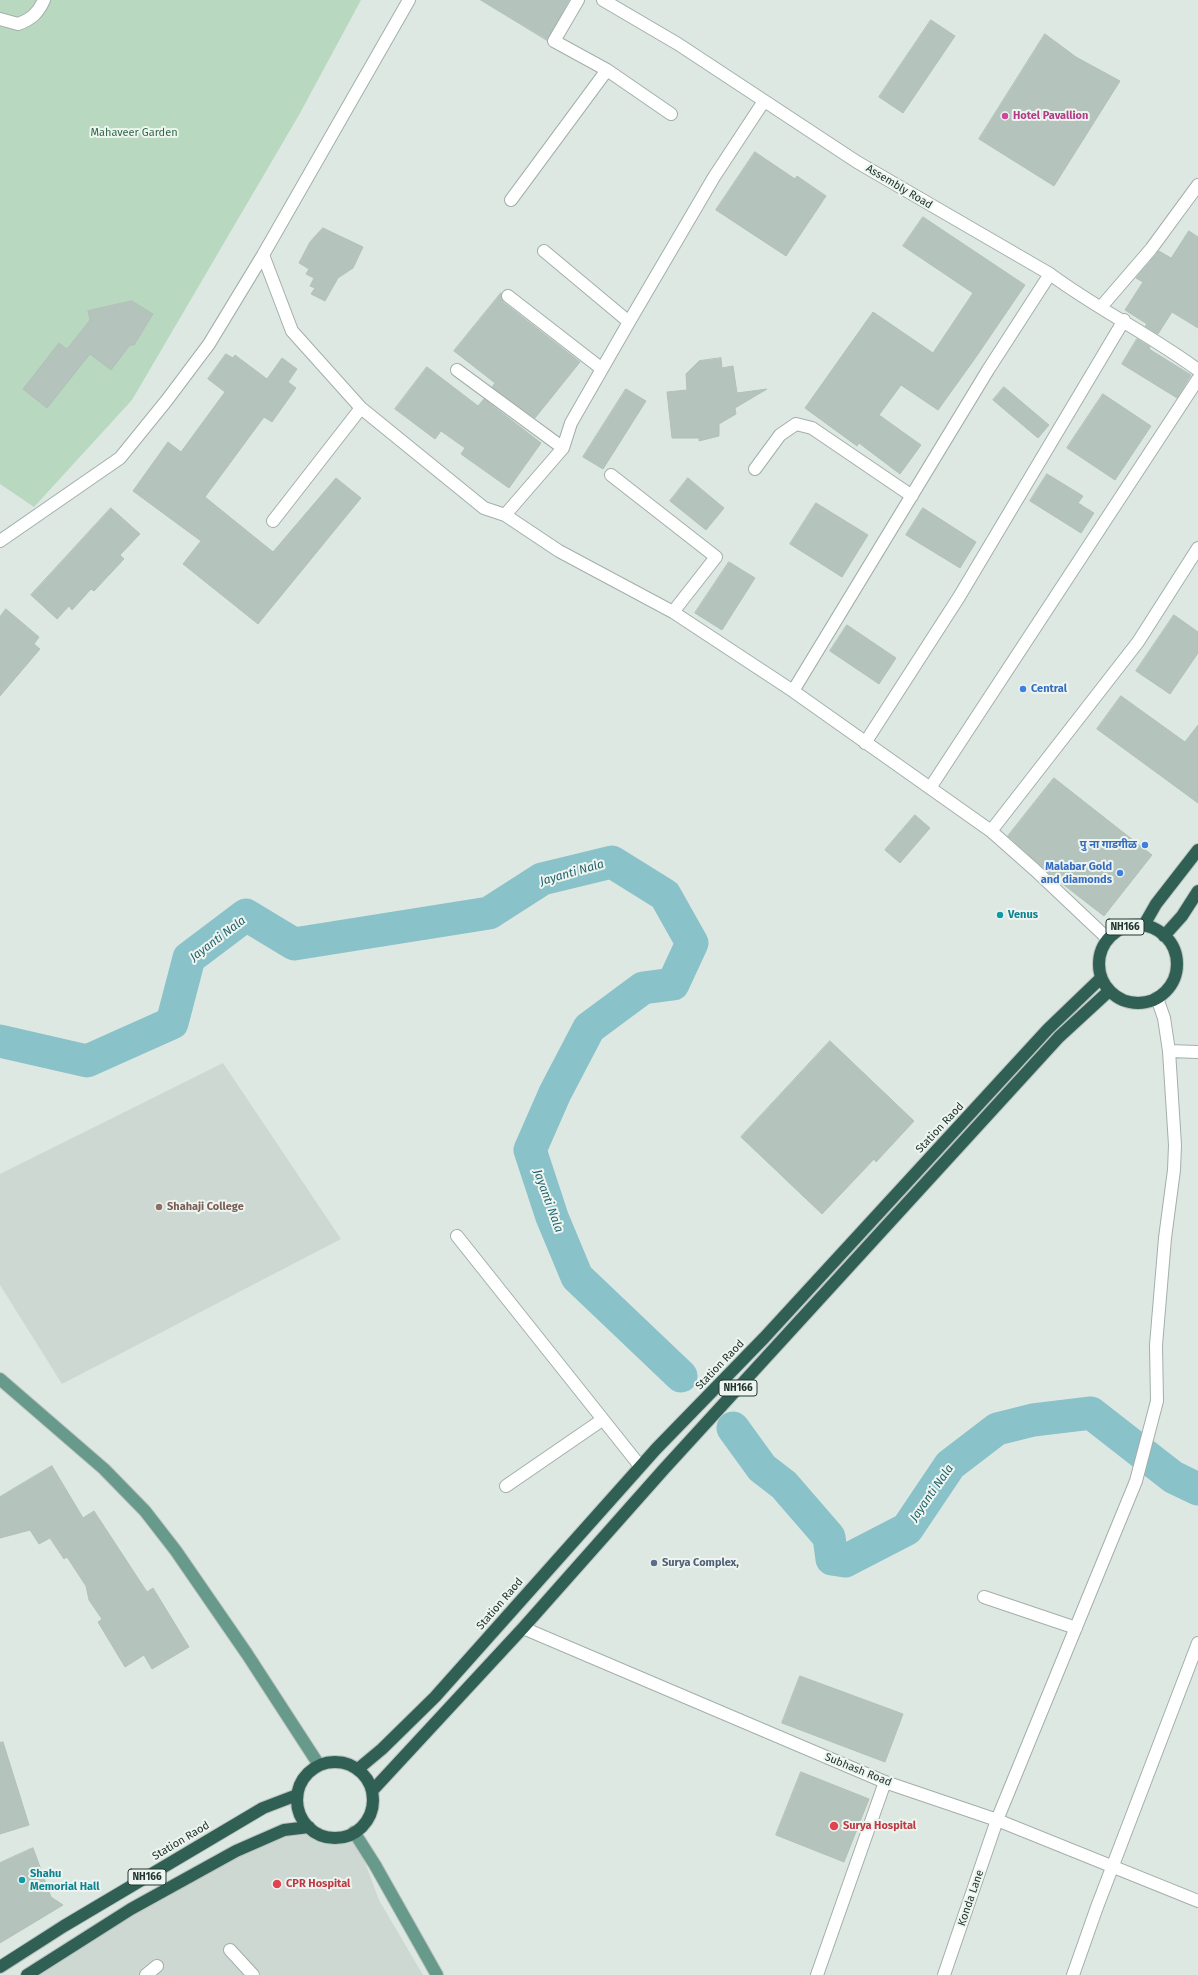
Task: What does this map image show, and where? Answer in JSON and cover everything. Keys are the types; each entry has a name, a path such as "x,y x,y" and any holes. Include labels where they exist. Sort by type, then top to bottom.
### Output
{"highway":[{"name":"NH166","path":"1144,925 1156,904 1198,850"},
{"path":"1164,936 1182,916 1197,894"},
{"name":"NH166","path":"1144,925 1156,929 1164,936 1175,953 1177,963 1176,974 1169,988 1157,998 1148,1002 1127,1002 1109,991 1101,978 1098,965 1100,952 1108,939 1118,930 1127,926 1144,925"},
{"name":"Station Raod","path":"358,1769 382,1750 435,1697 640,1466 764,1338 1048,1029 1101,978"},
{"name":"NH166","path":"372,1791 523,1628 664,1469 1059,1037 1109,991"},
{"path":"333,1762 346,1763 358,1769 367,1779 372,1791 373,1803 370,1814 363,1825 354,1832 342,1837 330,1837 319,1834 309,1827 302,1818 298,1807 298,1795 302,1782 309,1772 319,1765 333,1762"},
{"name":"Station Raod","path":"0,1968 64,1926 250,1815 263,1808 298,1795"},
{"name":"NH166","path":"27,1975 78,1940 236,1851 284,1830 309,1827"}],"main road":[{"path":"0,1379 104,1469 145,1511 176,1551 230,1629 319,1765"},
{"path":"354,1832 375,1865 437,1975"}],"street":[{"path":"0,18 18,24 30,19 38,12 44,0"},
{"path":"0,541 120,458 167,400 209,344 264,255 409,0"},
{"path":"578,0 554,42 607,70 671,114"},
{"name":"Assembly Road","path":"603,0 678,44 858,162 1050,274 1070,289 1124,320 1198,370"},
{"path":"510,200 607,70"},
{"path":"505,515 563,448 570,423 714,177 764,101"},
{"path":"1101,307 1151,249 1198,185"},
{"path":"544,251 629,322"},
{"path":"264,255 292,331 361,408 484,508 505,515 559,550 674,612 793,691 991,832 1035,870 1108,939"},
{"path":"793,691 988,370 1050,274"},
{"path":"508,296 602,369"},
{"path":"865,743 959,597 1124,320"},
{"path":"457,370 563,448"},
{"path":"930,788 1198,379"},
{"path":"273,521 361,408"},
{"path":"755,469 780,435 796,424 812,428 912,496"},
{"path":"611,475 716,557 674,612"},
{"path":"991,832 1138,642 1198,548"},
{"name":"Konda Lane","path":"944,1975 997,1820 1136,1481 1157,1401 1156,1345 1165,1238 1174,1170 1175,1145 1169,1051 1164,1018 1157,998"},
{"path":"1169,1051 1198,1052"},
{"path":"457,1236 640,1466"},
{"path":"506,1486 602,1420"},
{"path":"984,1596 1076,1628"},
{"name":"Subhash Road","path":"523,1628 885,1782 997,1820 1198,1900"},
{"path":"1073,1975 1198,1643"},
{"path":"817,1975 885,1782"},
{"path":"230,1950 253,1975"},
{"path":"146,1975 157,1966"}],"shaded area":[{"name":"Shahaji College","path":"223,1063 341,1239 62,1384 0,1285 0,1174"},
{"name":"CPR Hospital","path":"304,1821 309,1827 319,1834 327,1836 345,1836 354,1832 379,1900 423,1975 29,1975 54,1958 284,1830"}],"green space":[{"name":"Mahaveer Garden","path":"0,0 361,0 299,115 132,400 34,507 0,484"}],"building":[{"path":"481,0 569,0 547,40"},
{"path":"931,20 955,36 903,113 879,97"},
{"path":"1045,34 1076,57 1120,81 1054,186 979,139"},
{"path":"755,152 795,179 797,176 826,196 786,256 716,210"},
{"path":"923,217 1025,285 938,410 901,385 879,415 921,445 900,474 859,443 857,446 805,408 873,312 933,353 973,293 903,246"},
{"path":"323,228 363,247 353,268 338,278 325,301 311,294 315,288 310,286 314,278 306,274 309,269 299,263 310,242"},
{"path":"1189,231 1198,237 1198,328 1172,312 1158,334 1145,326 1147,324 1125,310 1143,282 1136,278 1159,251 1171,258"},
{"path":"501,293 503,302 580,362 535,418 492,387 495,383 454,351"},
{"path":"132,301 153,314 134,345 130,345 111,370 90,354 47,408 23,389 59,343 67,349 90,320 88,311"},
{"path":"1137,339 1150,347 1149,349 1191,375 1177,398 1122,364"},
{"path":"226,354 233,358 235,355 267,379 282,358 297,369 288,382 296,388 272,422 264,417 205,497 273,552 336,478 361,498 258,624 183,564 201,541 133,491 168,442 181,452 225,392 208,379"},
{"path":"721,358 722,368 733,366 737,393 767,389 735,408 736,414 719,424 719,436 699,441 699,438 672,438 667,392 687,390 686,374 699,361"},
{"path":"427,367 478,406 484,399 541,443 509,488 461,454 465,448 441,431 435,439 395,409"},
{"path":"1004,387 1049,425 1038,438 993,400"},
{"path":"626,389 646,401 603,469 583,457"},
{"path":"1103,394 1151,426 1115,480 1067,448"},
{"path":"1047,474 1083,496 1078,503 1094,513 1081,533 1030,501"},
{"path":"688,478 724,508 706,530 670,501"},
{"path":"816,503 868,535 842,577 790,544"},
{"path":"111,508 140,534 120,555 124,559 94,591 91,589 72,610 69,606 57,619 31,595"},
{"path":"923,508 976,542 960,568 906,535"},
{"path":"729,562 755,578 722,630 695,613"},
{"path":"6,609 39,637 34,644 40,649 0,696 0,617"},
{"path":"1174,615 1198,632 1198,653 1170,694 1136,671"},
{"path":"847,625 896,658 879,684 830,651"},
{"path":"1121,696 1185,742 1198,725 1198,803 1097,729"},
{"path":"1054,778 1152,855 1104,916 1051,875 1008,836"},
{"path":"915,815 930,828 900,863 885,850"},
{"path":"830,1041 914,1121 876,1162 874,1159 822,1214 741,1137"},
{"path":"52,1466 83,1518 94,1511 147,1592 153,1588 189,1647 152,1669 144,1655 125,1667 98,1622 102,1619 89,1600 86,1586 67,1557 64,1559 50,1538 39,1544 30,1530 0,1538 0,1497"},
{"path":"800,1676 903,1714 885,1762 782,1723"},
{"path":"3,1742 29,1825 0,1834 0,1743"},
{"path":"801,1772 869,1799 844,1862 776,1835"},
{"name":"Shahu Memorial Hall","path":"33,1848 51,1897 63,1905 0,1943 0,1863"}],"waterway":[{"name":"Jayanti Nala","path":"0,1041 87,1061 172,1023 189,958 246,915 294,944 489,913 542,879 612,862 665,895 692,943 673,984 643,988 589,1028 555,1093 530,1150 552,1217 577,1277 681,1376"},
{"name":"Jayanti Nala","path":"733,1428 762,1468 784,1485 829,1537 832,1559 845,1561 907,1529 950,1465 997,1429 1033,1420 1091,1413 1173,1477 1198,1489"}],"place":[{"name":"Hotel Pavallion","path":"1005,116"},
{"name":"Central","path":"1023,689"},
{"name":"पु ना गाडगीळ","path":"1145,845"},
{"name":"Malabar Gold and diamonds","path":"1120,873"},
{"name":"Venus","path":"1000,915"},
{"name":"Shahaji College","path":"159,1207"},
{"name":"Surya Complex,","path":"654,1563"},
{"name":"Surya Hospital","path":"834,1826"},
{"name":"Shahu Memorial Hall","path":"22,1880"},
{"name":"CPR Hospital","path":"277,1884"}]}
